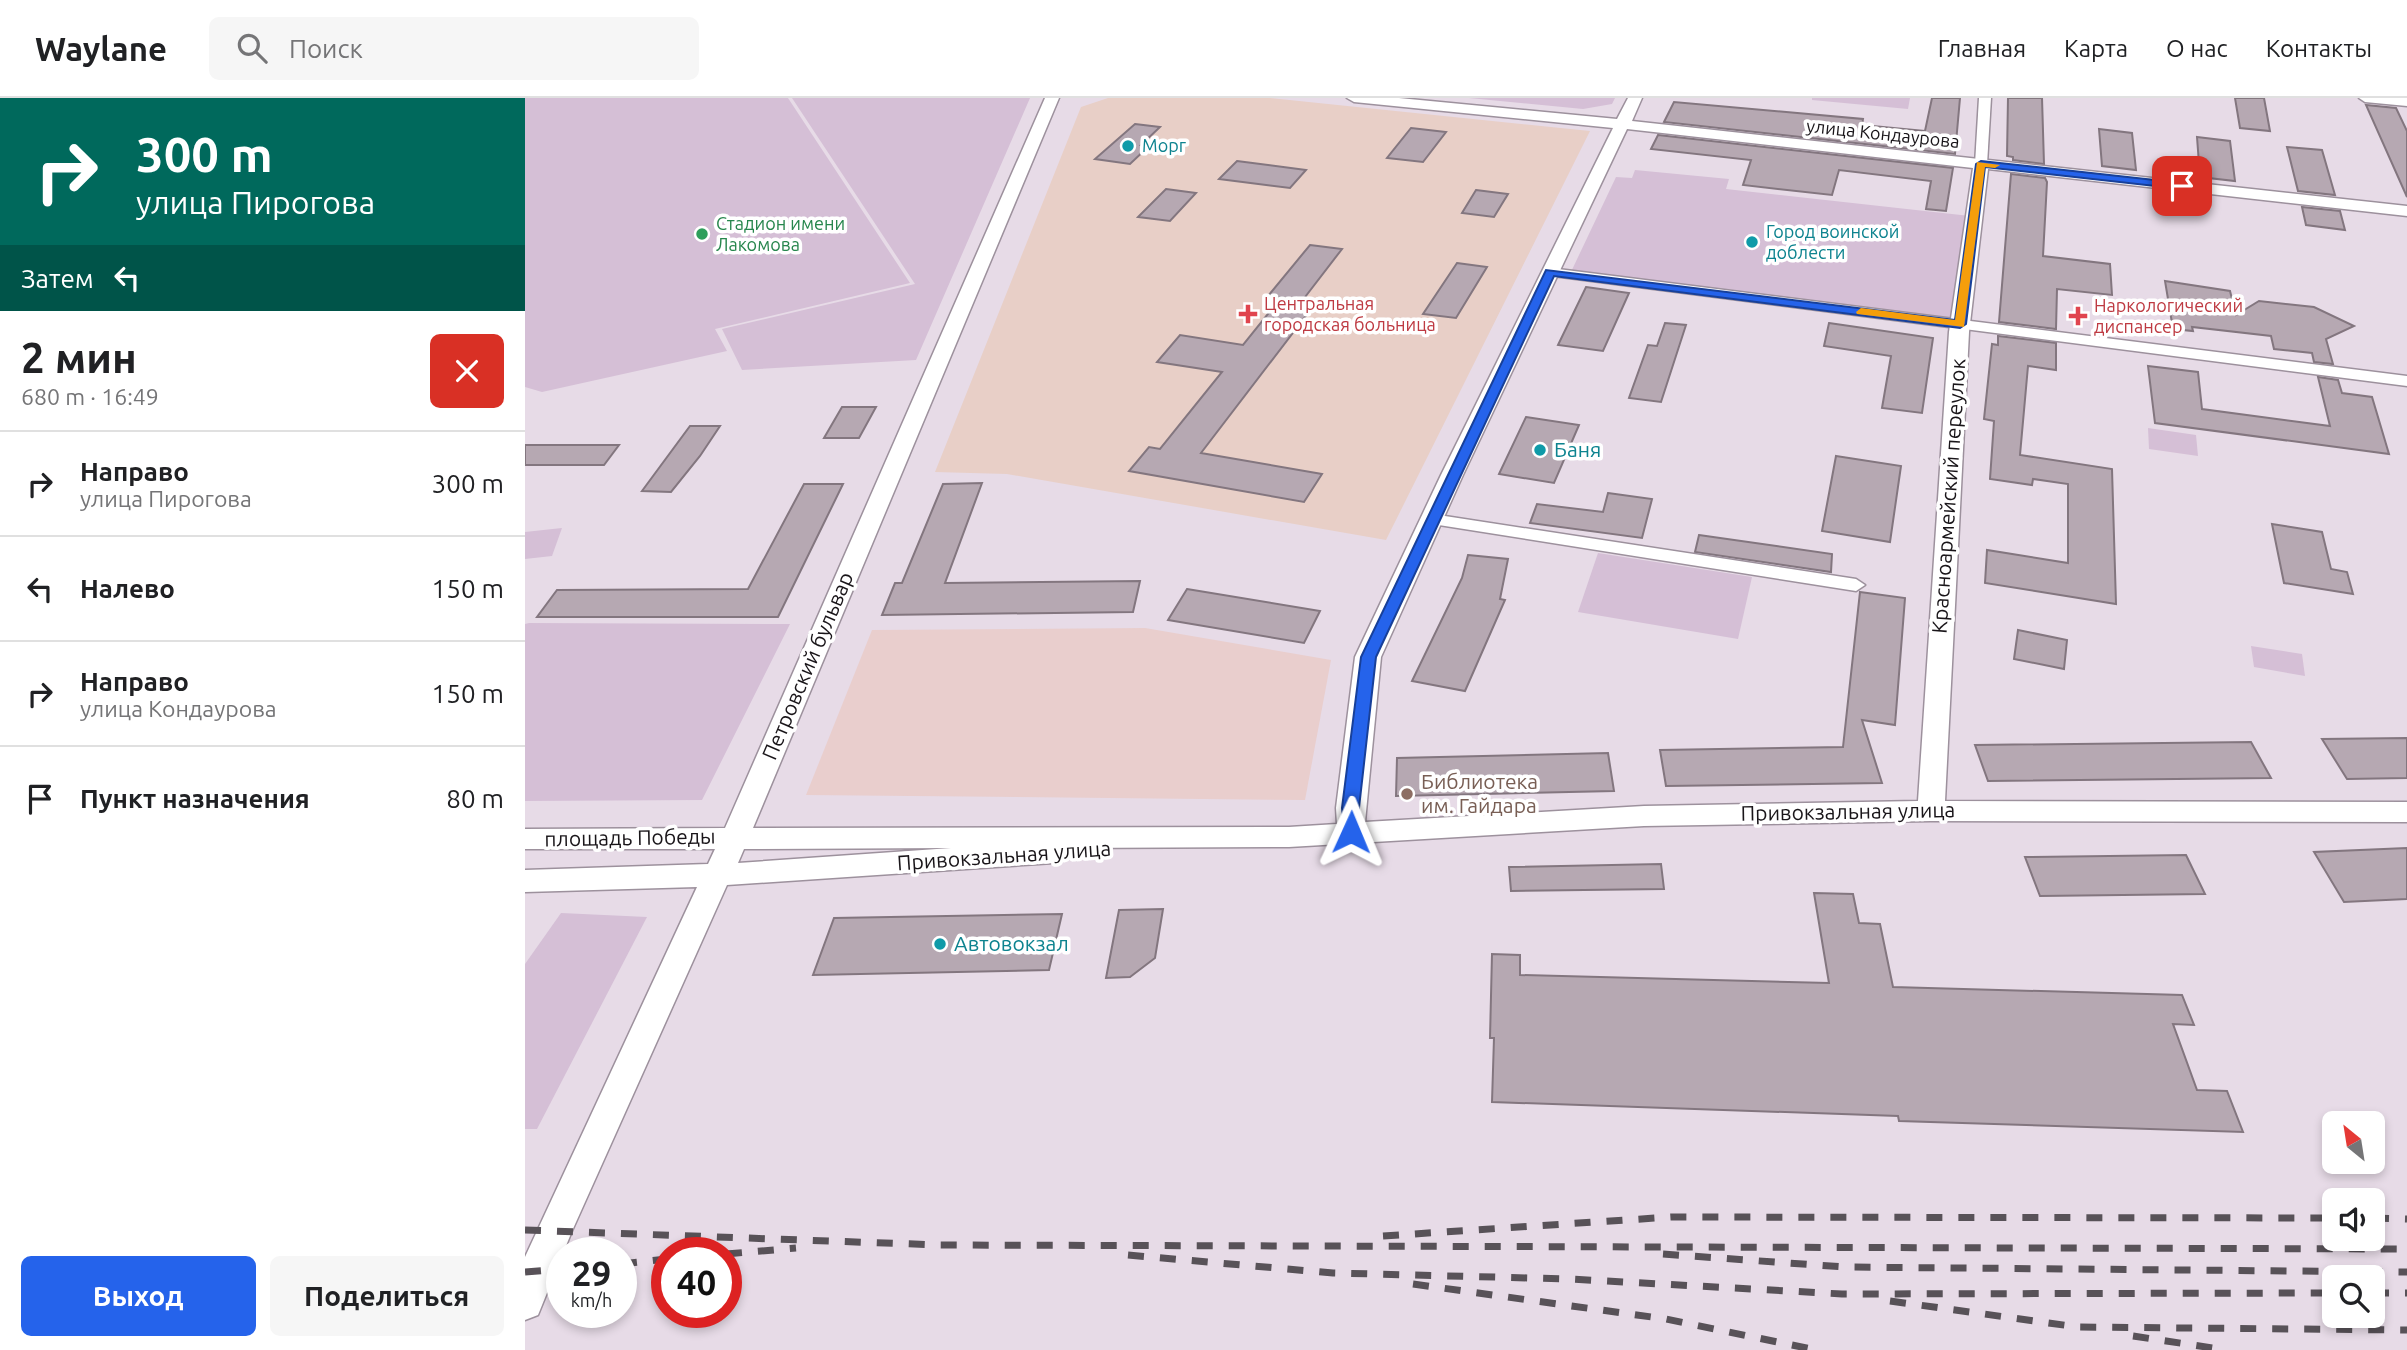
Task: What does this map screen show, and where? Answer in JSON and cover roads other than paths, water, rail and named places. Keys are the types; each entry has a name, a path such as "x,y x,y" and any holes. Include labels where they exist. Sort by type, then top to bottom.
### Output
{"street":[{"name":"Петровский бульвар","path":"525,1302 554,1230 719,875 1052,98"},
{"name":"улица Кондаурова","path":"1354,98 2407,211"},
{"path":"1351,832 1350,808 1368,657 1635,98"},
{"name":"Красноармейский переулок","path":"1931,811 1934,724 1960,324 1981,164 1985,98"},
{"path":"2365,98 2407,102"},
{"path":"1550,272 2407,381"},
{"path":"1432,519 1856,584"},
{"name":"Привокзальная улица","path":"719,875 1351,832 1644,816 1931,811 2407,812"},
{"name":"Привокзальная улица","path":"735,836 1289,836"},
{"name":"площадь Победы","path":"525,839 735,836"},
{"name":"площадь Победы","path":"525,881 719,875"}],"railway":[{"path":"1383,1236 1671,1217 2322,1218"},
{"path":"2385,1218 2407,1219"},
{"path":"525,1230 940,1245 2407,1249"},
{"path":"742,1253 796,1248"},
{"path":"1663,1254 1844,1267 2407,1272"},
{"path":"1128,1255 1333,1273 1570,1279 1842,1294 2322,1293"},
{"path":"637,1262 651,1261"},
{"path":"525,1272 546,1270"},
{"path":"1413,1284 1666,1319 1816,1350"},
{"path":"2385,1293 2407,1293"},
{"path":"1890,1301 2078,1327 2407,1330"},
{"path":"2133,1336 2226,1350"}],"place":[{"name":"Морг","path":"1128,146"},
{"name":"Стадион имени Лакомова","path":"702,234"},
{"name":"Город воинской доблести","path":"1752,242"},
{"name":"Центральная городская больница","path":"1248,314"},
{"name":"Наркологический диспансер","path":"2078,316"},
{"name":"Баня","path":"1540,450"},
{"name":"Библиотека им. Гайдара","path":"1407,794"},
{"name":"Автовокзал","path":"940,944"}]}
